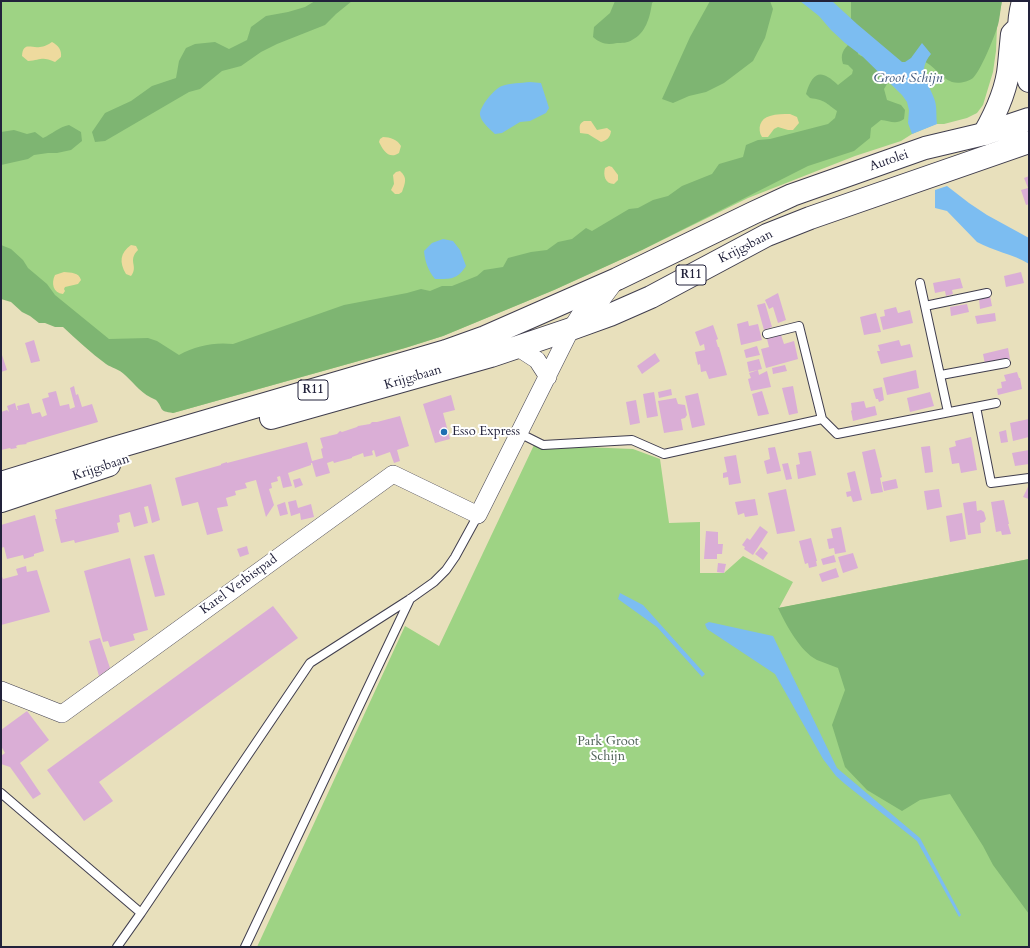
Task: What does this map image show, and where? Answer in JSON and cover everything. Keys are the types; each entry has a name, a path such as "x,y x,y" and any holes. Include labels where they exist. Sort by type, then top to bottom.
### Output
{"main road":[{"path":"1023,1 1018,28 1021,54 1029,81"},
{"path":"984,134 1002,98 1009,66 1012,34 1018,28"},
{"name":"Autolei","path":"753,212 792,195 925,148 984,134 1029,119"},
{"name":"Krijgsbaan","path":"1,501 121,461 412,378 517,347 571,329 610,315 651,297 767,235 810,218 1029,142"},
{"name":"Krijgsbaan","path":"1,483 446,351 485,337 617,279 753,212"}],"street":[{"path":"478,515 548,378 571,329 581,313 587,308 600,302 617,279"},
{"path":"517,347 537,360 548,378"},
{"name":"Karel Verbistpad","path":"1,690 62,714 393,474 478,515"}],"lane":[{"path":"920,283 948,412"},
{"path":"925,306 987,293"},
{"path":"768,334 799,326 822,419 837,434 996,403"},
{"path":"940,375 1006,363"},
{"path":"976,407 991,483 1029,478"},
{"path":"519,434 543,445 632,440 664,454 822,419"},
{"path":"117,947 310,663 434,582 456,557 478,515"},
{"path":"245,947 410,599"},
{"path":"1,793 140,912"}],"green space":[{"path":"1,1 1002,1 997,27 993,72 983,105 977,113 967,118 944,124 936,124 912,134 901,141 855,156 748,198 642,250 554,290 443,336 173,413 22,287 1,274"},
{"path":"315,1 352,1 325,25 277,44 261,52 241,66 222,71 200,89 189,92 105,141 95,142 92,132 105,113 131,101 152,86 176,78 179,61 186,48 195,44 215,42 229,49 247,40 251,27 266,16 305,7"},
{"path":"615,1 654,1 652,3 650,14 644,29 637,37 627,42 610,44 604,43 593,37 594,27 610,13"},
{"path":"710,1 770,1 773,9 765,38 753,61 724,83 706,92 689,96 673,103 662,99 690,37"},
{"path":"851,1 1002,1 999,22 990,47 973,78 963,82 952,82 930,65 922,61 887,84 884,89 887,100 901,105 905,110 904,119 896,122 881,120 871,128 870,138 854,151 808,166 642,250 554,290 443,336 173,413 163,410 156,400 142,392 123,373 100,360 63,327 55,327 45,323 39,323 22,312 11,302 1,299 1,245 11,249 23,260 28,268 47,284 55,295 109,339 148,338 157,341 179,355 205,345 233,344 344,305 421,289 430,291 442,286 452,286 477,276 484,270 503,267 508,258 531,252 547,250 558,242 572,239 586,228 592,231 629,209 638,208 653,200 668,196 682,186 712,174 719,164 743,157 746,145 758,140 770,139 828,124 835,118 837,111 825,102 810,98 806,94 812,81 818,75 827,76 838,85 852,74 853,70 848,65 843,64 842,57 844,50 850,43 858,48 858,54 866,57 851,25"},
{"path":"69,125 81,132 82,141 71,150 34,155 28,159 1,165 1,132 14,130 27,134 35,132 43,138 62,127"},
{"name":"Park Groot Schijn","path":"534,445 633,449 660,459 669,523 700,522 700,573 724,573 743,556 793,582 779,608 1029,559 1029,947 257,947 405,626 439,646"},
{"path":"1029,559 1029,914 993,865 983,846 950,794 920,800 902,811 867,790 845,767 832,725 845,690 838,668 817,660 799,644 789,630 778,608"}],"sand":[{"path":"52,42 58,46 61,52 61,57 55,62 44,59 28,61 22,56 26,47 42,47"},
{"path":"780,114 790,114 797,117 799,123 793,130 778,127 774,129 768,137 762,137 760,134 760,124 764,119"},
{"path":"584,121 591,121 597,130 607,128 611,131 609,137 601,142 588,134 580,133 580,125"},
{"path":"383,137 391,138 398,142 401,146 399,153 389,155 384,151 379,142"},
{"path":"609,166 612,167 618,175 618,180 614,184 611,184 605,179 605,168"},
{"path":"400,171 405,178 405,183 402,192 395,194 391,190 394,184 393,175"},
{"path":"131,245 136,246 138,250 133,257 134,269 131,276 126,274 122,266 122,258 127,248"},
{"path":"64,272 77,274 81,280 78,284 65,287 63,294 55,290 53,281 55,275"}],"water":[{"name":"Groot Schijn","path":"800,1 832,1 902,62 905,62 911,58 922,43 931,54 924,66 924,72 935,101 937,124 912,134 908,123 909,110 907,102 902,95 862,56 831,30 819,16"},
{"path":"530,82 541,83 549,108 546,113 530,121 520,122 502,133 495,134 482,120 480,115 482,107 488,98 499,87"},
{"path":"947,186 987,215 1029,238 1029,264 977,242 947,211 935,208 935,190"},
{"path":"443,239 453,241 460,250 466,266 463,271 453,278 435,279 427,266 424,251 432,243"},
{"path":"620,593 643,605 705,674 702,677 657,627 618,599"},
{"path":"709,622 773,636 837,768 920,838 961,915 959,917 917,841 836,776 823,759 775,674 707,629 705,624"}],"building":[{"path":"1029,176 1029,204 1026,205 1021,190 1028,188 1024,178"},
{"path":"1021,272 1024,283 1006,287 1004,276"},
{"path":"960,278 963,288 952,290 953,294 946,296 945,291 935,293 933,283"},
{"path":"778,293 786,320 778,323 773,307 769,309 765,300"},
{"path":"990,296 992,306 980,309 979,298"},
{"path":"765,303 772,327 764,330 757,305"},
{"path":"967,304 969,312 951,316 950,307"},
{"path":"896,307 898,313 910,310 913,323 883,330 880,317 885,316 884,310"},
{"path":"876,313 881,332 864,335 860,317"},
{"path":"995,313 996,321 977,324 975,316"},
{"path":"748,321 749,326 758,324 762,340 741,345 737,324"},
{"path":"713,325 727,375 709,379 706,371 701,372 700,364 698,365 695,352 705,350 704,344 700,346 695,332"},
{"path":"781,335 784,344 794,341 798,359 766,368 761,349 769,347 767,339"},
{"path":"34,340 40,361 31,363 25,343"},
{"path":"899,340 901,346 910,344 913,357 881,364 877,351 880,351 878,345"},
{"path":"757,346 760,355 746,358 744,350"},
{"path":"1008,348 1010,359 985,364 983,354"},
{"path":"1,352 7,370 1,372"},
{"path":"655,353 660,361 642,374 637,366"},
{"path":"759,359 762,369 749,372 747,362"},
{"path":"785,365 787,371 773,374 772,368"},
{"path":"758,370 759,375 767,371 771,387 751,391 748,379 751,378 749,373"},
{"path":"916,370 919,388 887,395 883,378"},
{"path":"1017,372 1022,389 998,395 997,389 1002,388 1001,382 1006,381 1004,375"},
{"path":"74,386 76,395 78,394 82,407 92,404 98,422 26,443 27,444 18,445 16,446 17,448 1,450 1,412 7,410 9,412 7,406 15,403 18,410 17,406 29,403 32,414 40,412 42,417 47,415 42,399 49,397 48,393 56,391 60,406 69,404 70,409 75,407 70,388"},
{"path":"793,386 798,413 789,415 782,388"},
{"path":"882,387 884,400 879,402 878,399 876,399 873,389"},
{"path":"671,389 672,395 659,398 658,392"},
{"path":"762,391 769,414 758,416 752,394"},
{"path":"654,392 658,416 647,418 643,394"},
{"path":"930,392 934,406 910,412 907,398"},
{"path":"698,393 705,425 692,428 685,396"},
{"path":"451,395 455,410 443,413 450,439 435,443 423,404"},
{"path":"676,398 678,404 685,405 687,415 685,418 681,419 683,430 664,433 658,401"},
{"path":"636,400 640,423 630,425 626,402"},
{"path":"864,401 866,408 875,406 877,415 853,421 851,403"},
{"path":"400,416 409,446 397,450 400,461 394,463 390,452 376,457 374,450 372,451 373,455 364,457 363,453 334,463 333,461 327,463 330,473 316,477 312,463 311,465 288,473 292,486 283,488 280,476 277,477 278,481 271,483 272,488 269,489 274,505 266,517 256,480 245,483 247,488 235,491 236,495 226,498 228,506 217,508 223,531 207,535 198,502 182,506 175,478 227,462 307,442 312,461 323,458 321,449 323,448 320,438 337,434 340,431 342,432 358,426 370,424 372,422"},
{"path":"1029,419 1029,437 1013,441 1010,423"},
{"path":"1006,430 1008,442 1001,443 999,432"},
{"path":"971,437 977,470 961,473 959,463 952,464 949,448 956,446 955,441"},
{"path":"930,446 933,472 925,473 921,447"},
{"path":"775,447 781,471 767,474 764,461 770,459 768,448"},
{"path":"875,449 882,477 880,478 883,492 871,494 862,452"},
{"path":"1029,450 1029,464 1015,466 1012,453"},
{"path":"811,451 816,475 798,479 796,465 800,464 798,453"},
{"path":"736,455 741,483 729,485 728,477 723,478 723,473 727,472 724,457"},
{"path":"788,463 792,479 786,480 782,464"},
{"path":"855,471 862,500 853,502 851,496 847,497 846,492 851,491 847,473"},
{"path":"300,478 303,485 295,488 293,480"},
{"path":"896,479 898,488 884,491 882,482"},
{"path":"151,484 160,520 152,523 148,506 144,507 148,523 134,527 130,512 119,515 120,522 117,523 119,532 75,543 74,540 61,543 55,519 57,519 55,510"},
{"path":"1028,487 1029,488 1029,499 1023,497"},
{"path":"786,489 795,531 777,534 768,493"},
{"path":"939,489 942,507 927,510 924,491"},
{"path":"755,499 758,515 745,517 744,513 738,515 735,502"},
{"path":"296,500 298,508 311,504 314,517 301,520 300,513 291,516 288,502"},
{"path":"1004,500 1011,534 1002,535 1001,531 996,532 991,502"},
{"path":"976,501 977,511 981,510 984,512 986,519 984,522 980,523 981,533 968,535 963,503"},
{"path":"285,502 288,514 280,516 277,505"},
{"path":"962,513 966,539 950,542 946,516"},
{"path":"35,515 44,551 24,559 23,555 7,559 4,547 1,548 1,525"},
{"path":"760,526 768,532 753,555 744,549 745,547 742,545 747,538 750,540"},
{"path":"841,527 846,552 835,554 834,548 829,549 827,539 833,538 831,529"},
{"path":"706,531 718,532 718,544 723,544 722,554 717,554 717,559 704,559"},
{"path":"811,538 817,566 809,568 808,563 805,564 799,541"},
{"path":"247,546 249,554 240,557 237,549"},
{"path":"761,547 768,553 763,560 755,554"},
{"path":"853,553 858,568 843,573 838,557"},
{"path":"154,554 165,595 155,597 144,556"},
{"path":"834,555 836,562 823,565 821,559"},
{"path":"130,558 148,630 133,634 135,640 110,647 108,641 103,642 84,571"},
{"path":"718,563 726,564 724,573 717,572"},
{"path":"26,566 27,572 37,570 50,612 1,625 1,574 3,579 18,575 16,569"},
{"path":"836,568 839,577 822,582 819,574"},
{"path":"273,606 298,638 99,782 113,801 84,821 47,770"},
{"path":"100,638 110,668 99,676 89,641"},
{"path":"27,711 49,740 20,763 41,794 33,799 10,767 1,764 1,756 5,753 1,746 1,730"}],"place":[{"name":"Esso Express","path":"444,432"}]}
